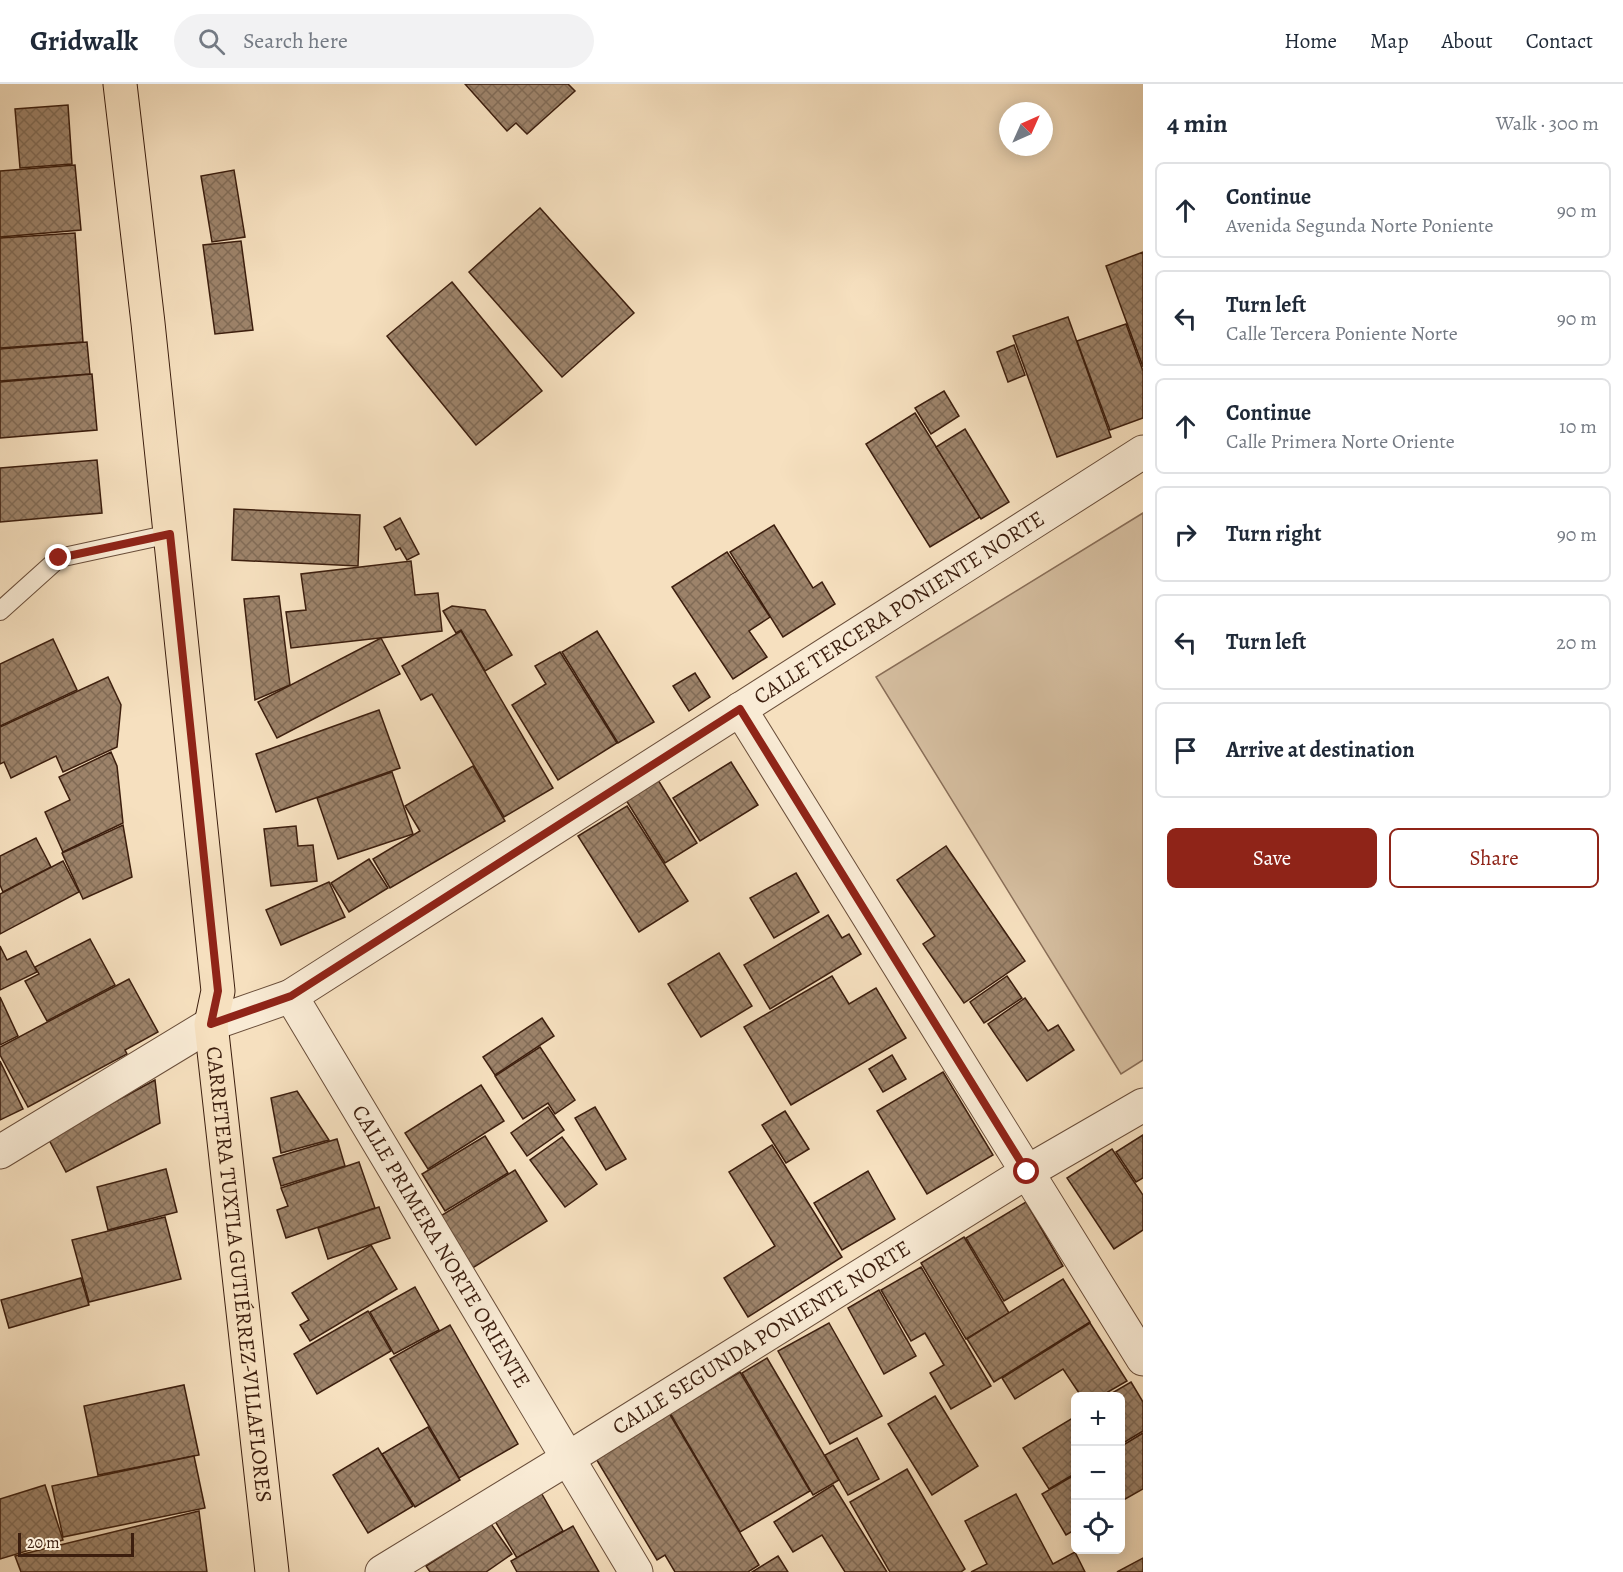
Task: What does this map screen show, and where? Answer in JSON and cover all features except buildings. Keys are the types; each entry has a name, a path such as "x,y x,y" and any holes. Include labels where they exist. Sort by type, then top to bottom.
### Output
{"main road":[{"name":"CARRETERA TUXTLA GUTIÉRREZ-VILLAFLORES","path":"120,84 148,323 218,991 211,1024 272,1572"}],"street":[{"name":"CALLE TERCERA PONIENTE NORTE","path":"291,996 1143,452"},
{"path":"740,709 1143,1359"},
{"path":"0,1152 211,1024 291,996"},
{"name":"CALLE PRIMERA NORTE ORIENTE","path":"291,996 636,1572"},
{"name":"CALLE SEGUNDA PONIENTE NORTE","path":"381,1572 567,1459 1027,1172 1143,1105"}],"lane":[{"path":"0,611 59,558 170,534"}],"shaded area":[{"path":"1143,513 1143,1060 1121,1074 876,677"}],"route":[{"path":"59,558 170,534 218,991 211,1024 291,996 740,709 1027,1172"}]}
